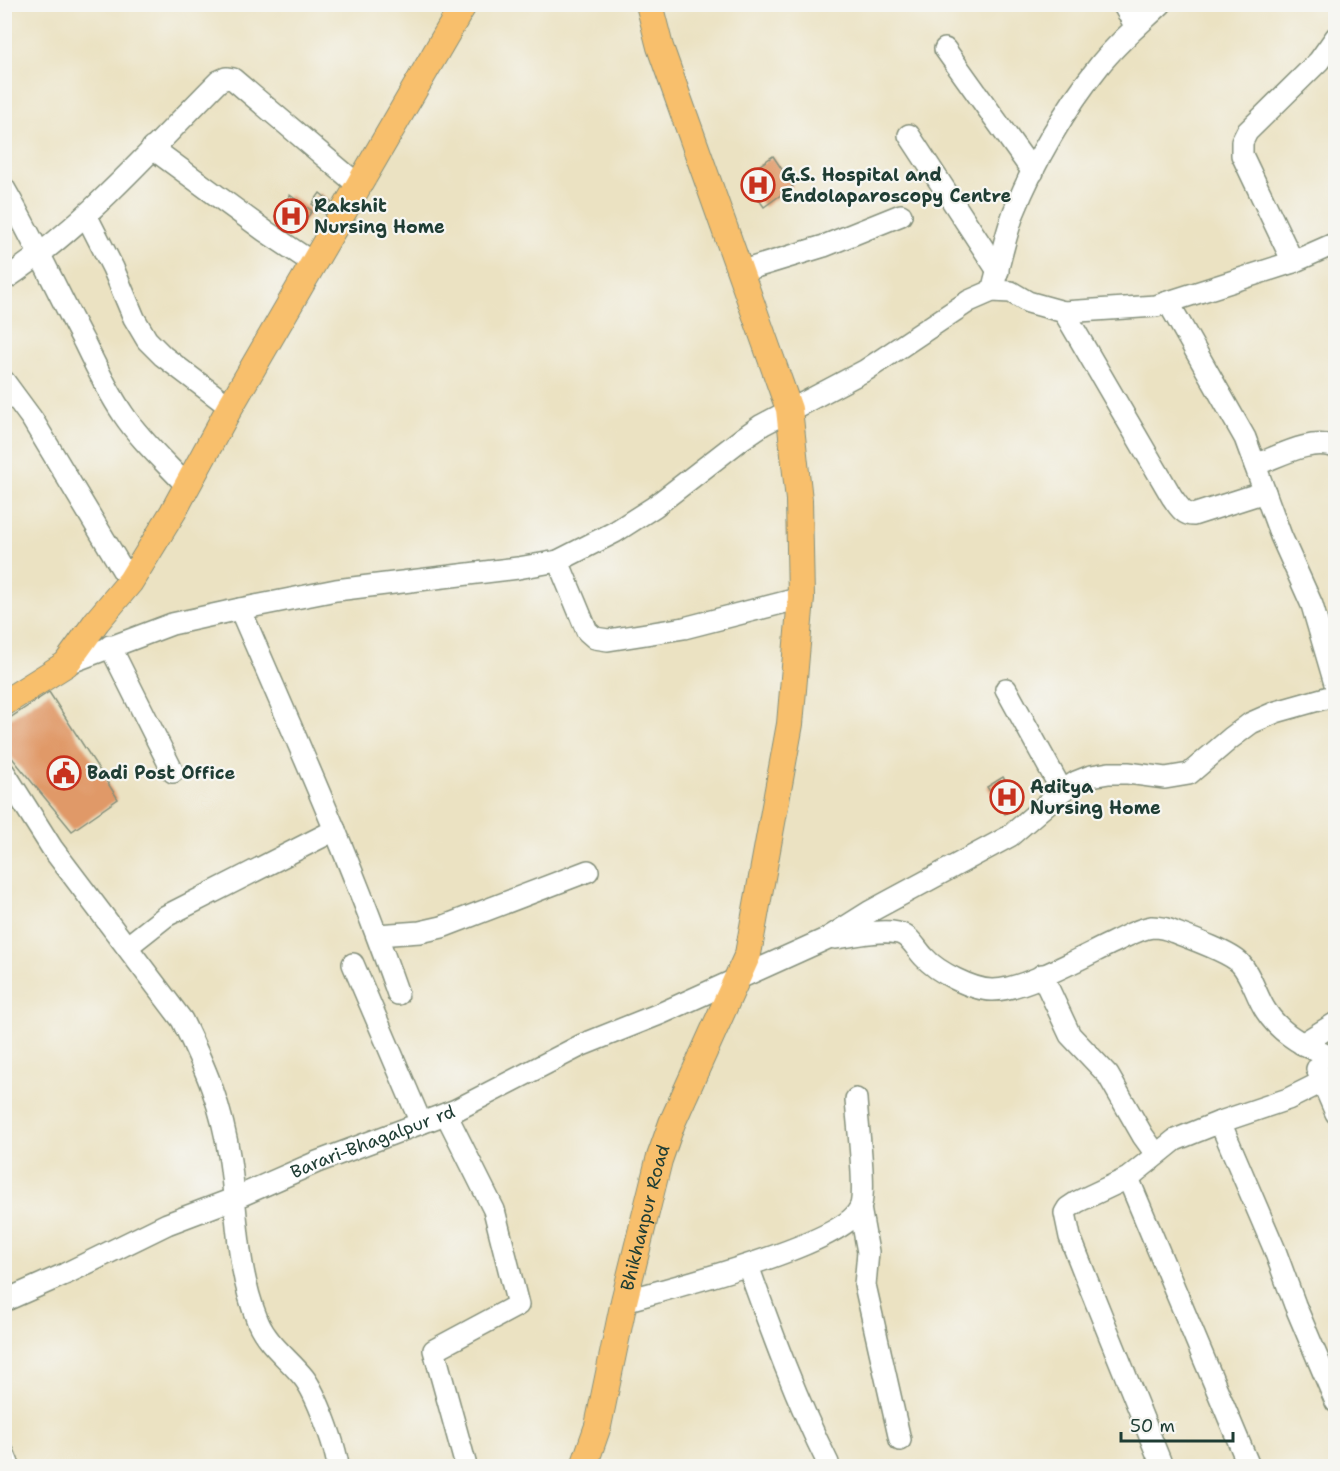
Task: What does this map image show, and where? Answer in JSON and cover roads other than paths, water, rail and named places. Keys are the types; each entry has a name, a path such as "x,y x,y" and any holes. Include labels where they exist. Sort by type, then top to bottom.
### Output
{"main road":[{"path":"5,702 66,664 97,621 130,582 188,486 230,407 464,4"},
{"name":"Bhikhanpur Road","path":"584,1467 598,1426 624,1301 659,1160 672,1123 748,954 790,724 801,598 799,500 789,409 660,47 649,4"}],"street":[{"path":"1123,4 1136,27"},
{"path":"66,664 172,624 240,609 336,590 558,561 615,532 654,507 742,438 789,409 866,370 995,281 1014,213 1032,172 1078,95 1100,64 1161,4"},
{"path":"1293,262 1242,155 1242,142 1247,132 1319,61 1335,37"},
{"path":"945,49 1032,172"},
{"path":"4,280 39,256 86,215 219,81 226,78 233,79 358,185"},
{"path":"909,135 995,281 1028,303 1064,312 1162,304 1293,262 1335,243"},
{"path":"152,148 265,231 313,263"},
{"path":"4,188 24,222 39,256 123,414 135,430 188,486"},
{"path":"86,215 113,268 134,318 147,340 163,356 230,407"},
{"path":"739,272 824,246 901,215"},
{"path":"1162,304 1245,438 1281,536 1312,605 1335,687"},
{"path":"1064,312 1183,512 1193,515 1265,492"},
{"path":"4,381 32,419 130,582"},
{"path":"1255,465 1303,447 1319,444 1335,447"},
{"path":"558,561 587,631 595,638 608,640 684,628 801,598"},
{"path":"240,609 335,830 398,994"},
{"path":"110,646 173,772"},
{"path":"1006,688 1062,790"},
{"path":"828,939 871,911 1010,836 1062,790 1091,776 1128,772 1165,778 1189,774 1251,723 1276,712 1335,695"},
{"path":"4,772 52,848 182,1020 208,1074 223,1121 231,1162 237,1235 246,1282 259,1323 272,1344 305,1379 329,1432 338,1467"},
{"path":"128,946 166,916 335,830"},
{"path":"377,935 420,932 442,927 588,871"},
{"path":"828,939 886,932 901,933 937,968 957,980 992,990 1015,987 1139,930 1155,927 1172,931 1230,956 1240,963 1278,1027 1305,1046 1335,1059"},
{"name":"Barari-Bhagalpur rd","path":"4,1301 167,1224 233,1199 316,1162 446,1114 582,1045 828,939"},
{"path":"353,964 421,1123"},
{"path":"1042,975 1070,1035 1108,1075 1156,1154"},
{"path":"1305,1046 1335,1023"},
{"path":"1305,1046 1335,1113"},
{"path":"1162,1467 1089,1285 1065,1218 1068,1208 1128,1178 1174,1140 1288,1099 1322,1082"},
{"path":"856,1099 862,1183 860,1208 868,1252 865,1285 900,1440"},
{"path":"446,1114 494,1210 518,1305 434,1350 466,1467"},
{"path":"1220,1122 1274,1248 1335,1402"},
{"path":"1128,1178 1249,1467"},
{"path":"624,1301 748,1266 810,1242 843,1226 860,1208"},
{"path":"748,1266 786,1373 805,1419 828,1464"},
{"path":"4,1454 9,1467"}],"place":[{"name":"G.S. Hospital and Endolaparoscopy Centre","path":"758,185"},
{"name":"Rakshit Nursing Home","path":"291,216"},
{"name":"Badi Post Office","path":"64,773"},
{"name":"Aditya Nursing Home","path":"1007,797"}]}
